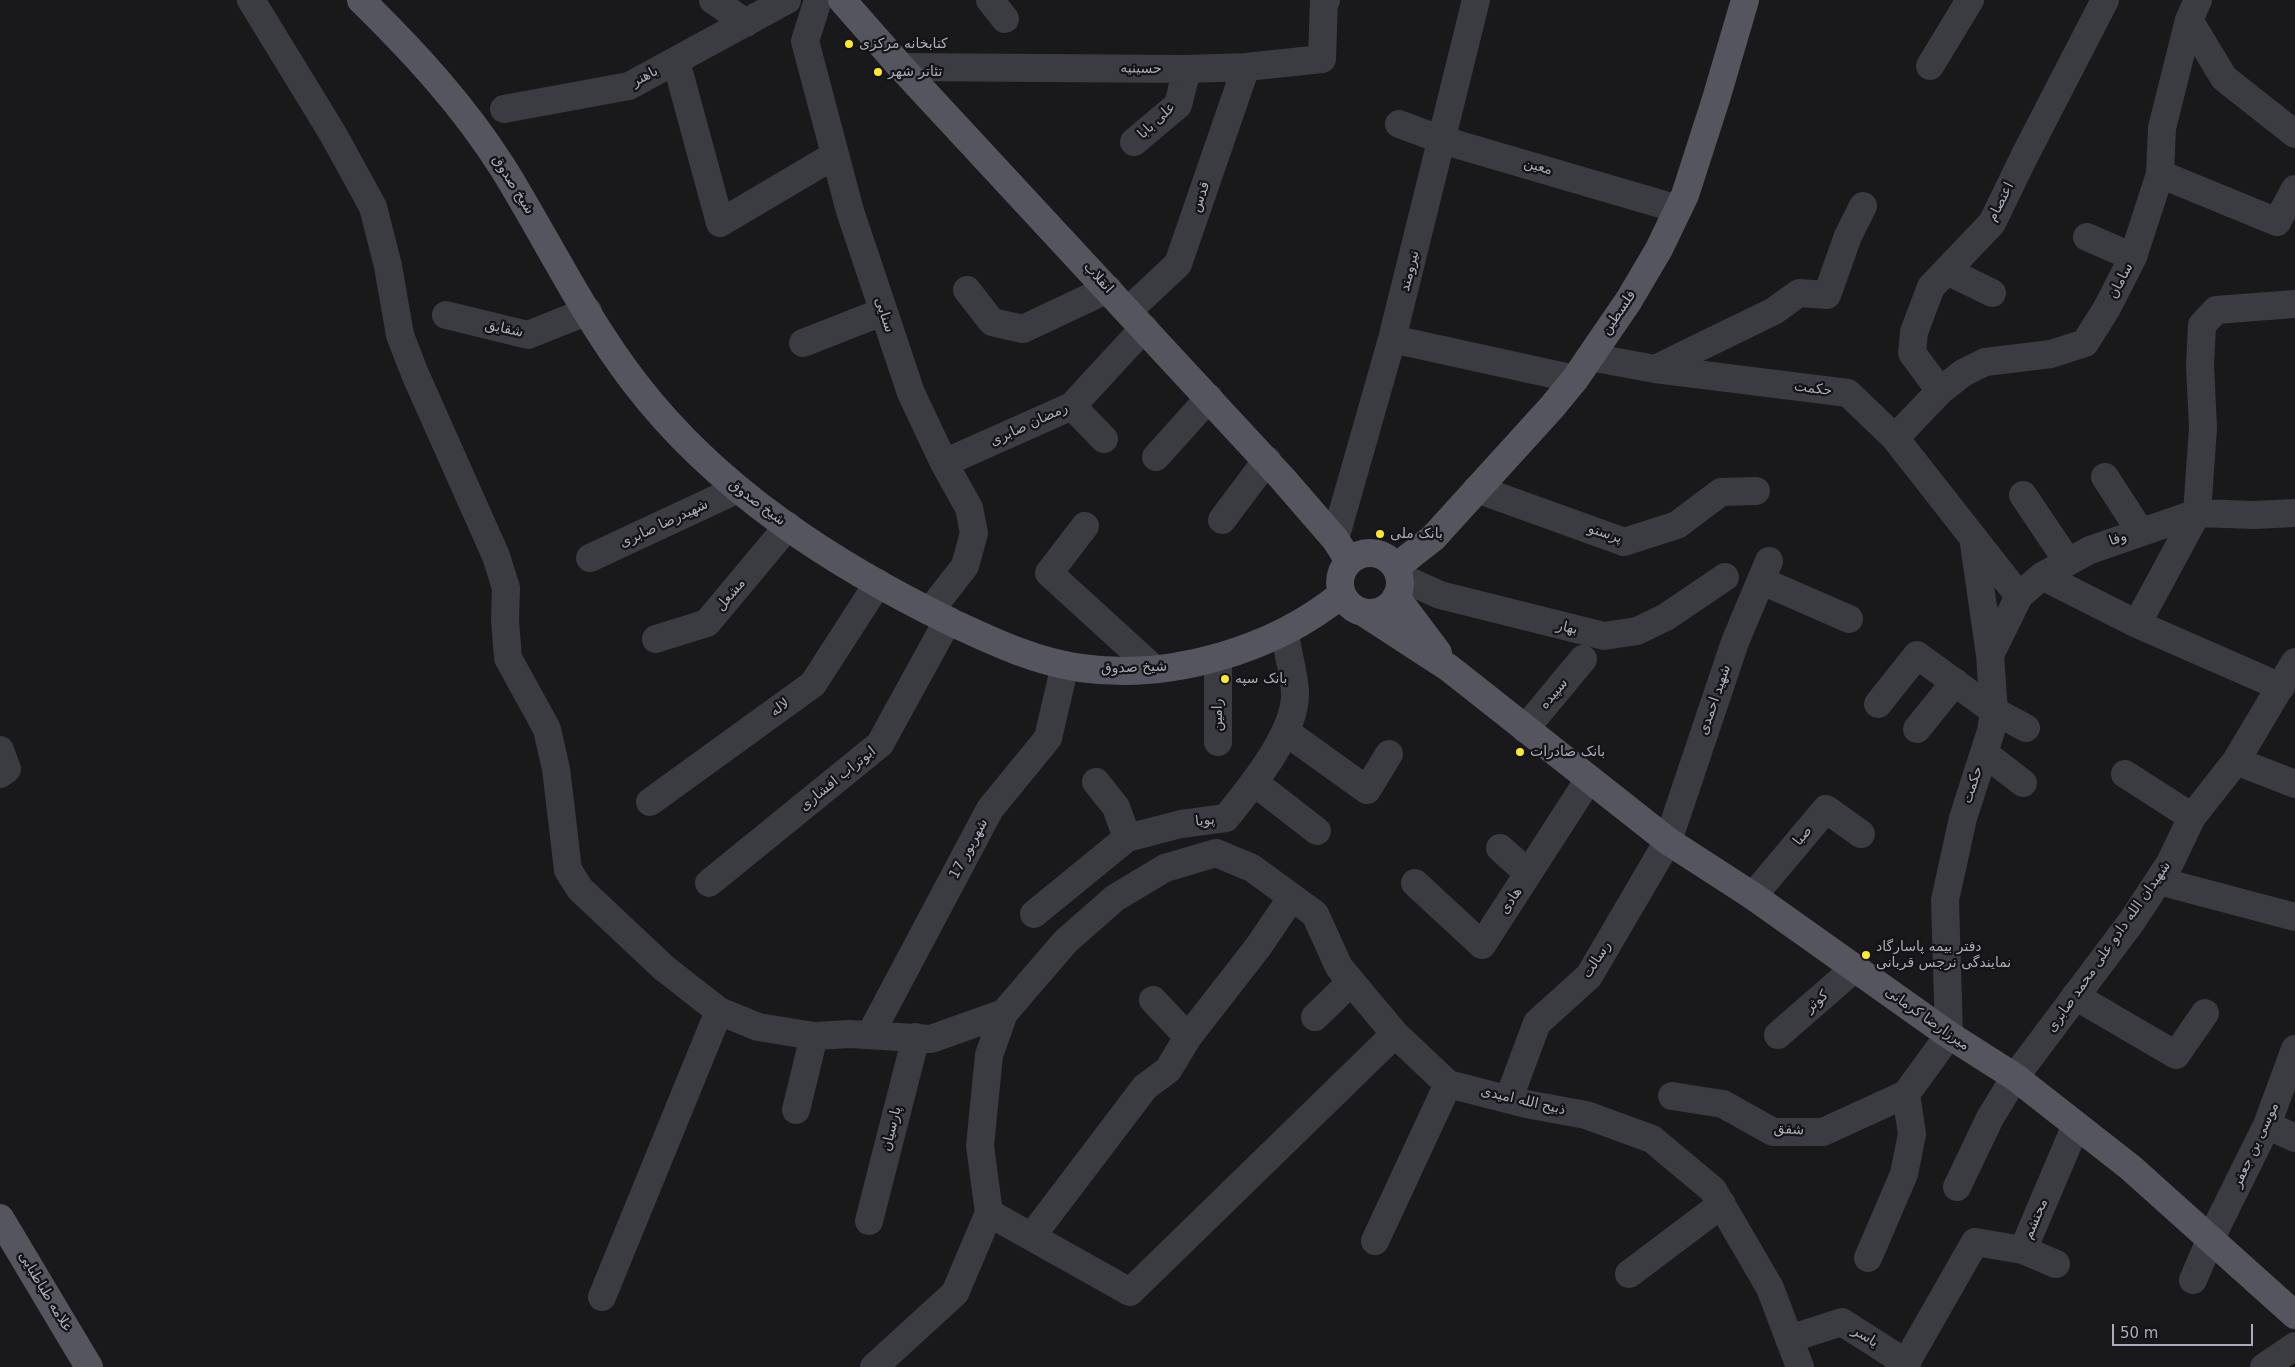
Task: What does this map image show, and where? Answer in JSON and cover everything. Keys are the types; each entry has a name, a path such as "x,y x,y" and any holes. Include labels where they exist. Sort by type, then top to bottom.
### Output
{"main road":[{"name":"شیخ صدوق","path":"361,0 400,38 452,96 501,165 588,312 634,383 692,449 738,489 850,568 939,616 994,642 1083,669 1169,668 1218,657 1255,646 1285,632 1325,608 1342,594"},
{"name":"انقلاب","path":"842,0 901,67 1267,460 1342,550"},
{"name":"فلسطین","path":"1363,612 1382,610 1397,581 1582,368 1629,300 1659,249 1685,195 1745,0"},
{"path":"1342,550 1356,556 1374,553 1383,556 1449,668 1354,608 1342,594 1340,576 1342,550"},
{"name":"میرزارضا کرمانی","path":"1449,668 1668,841 1752,896 1949,1035 2015,1077 2131,1168 2295,1315"},
{"name":"علامه طباطبایی","path":"0,1218 89,1367"}],"street":[{"path":"251,0 333,134 373,207 388,266 400,335 415,374 496,556 506,588 505,620 508,658 548,729 556,769 568,870 580,889 664,968 719,1011 758,1027 814,1036 870,1035 932,1039 1004,1013"},
{"path":"713,0 746,23"},
{"name":"باهنر","path":"504,109 628,86 787,0"},
{"name":"سنایی","path":"818,0 805,41 850,211 882,312 911,393 944,463 969,508 974,533 965,566 939,616"},
{"name":"حسینیه","path":"901,67 1187,69 1246,67 1322,59 1325,0"},
{"name":"نیرومند","path":"1342,550 1392,338 1476,0"},
{"path":"1930,66 1970,0"},
{"name":"اعتصام","path":"1940,391 1912,354 1914,332 1931,288 1992,223 2032,139 2105,0"},
{"path":"2194,10 2224,78 2295,134"},
{"name":"سامان","path":"1895,438 1940,391 1963,373 1985,362 2051,354 2085,343 2107,308 2133,257 2160,174 2162,128 2194,10"},
{"path":"676,61 720,223 835,155"},
{"name":"قدس","path":"1136,319 1178,264 1246,67"},
{"name":"علی بابا","path":"1134,142 1178,105 1187,69"},
{"name":"معین","path":"1399,124 1442,140 1678,209"},
{"path":"2160,174 2277,222 2295,189"},
{"path":"1655,369 1774,311 1799,293 1827,295 1848,236 1863,206"},
{"path":"2087,237 2133,257"},
{"path":"1947,272 1992,293"},
{"path":"967,290 992,322 1023,329 1108,290"},
{"path":"2137,624 2197,513 2203,428 2200,365 2202,325 2216,310 2295,304"},
{"name":"شقایق","path":"446,315 528,335 588,312"},
{"path":"803,343 882,312"},
{"name":"رمضان صابری","path":"944,463 1072,406 1136,319"},
{"name":"حکمت","path":"1392,338 1582,368 1655,369 1848,393 1895,438 2019,596"},
{"path":"1156,457 1209,398"},
{"path":"1072,406 1104,439"},
{"path":"1222,520 1267,460"},
{"path":"2105,478 2140,531"},
{"name":"شهیدرضا صابری","path":"590,558 738,489"},
{"name":"پرستو","path":"1477,489 1624,542 1677,525 1721,492 1756,491"},
{"path":"2023,495 2068,562"},
{"name":"وفا","path":"1990,655 2019,596 2042,576 2090,550 2140,531 2197,513 2254,515 2295,513"},
{"name":"مشعل","path":"656,640 708,623 788,526"},
{"path":"1085,526 1049,573 1153,668"},
{"name":"حکمت","path":"1949,1035 1945,900 1963,818 1984,753 1994,711 1990,655 1973,537"},
{"name":"شهید احمدی","path":"1668,841 1735,642 1766,571 1849,619"},
{"path":"2042,576 2137,624 2281,687"},
{"name":"بهار","path":"1397,581 1440,595 1604,636 1637,631 1666,617 1725,577"},
{"name":"لاله","path":"650,802 813,684 878,584"},
{"name":"ابوتراب افشاری","path":"709,883 880,744 939,616"},
{"name":"پویا","path":"1034,914 1127,838 1181,824 1226,818 1255,783 1286,732 1295,694 1285,632"},
{"path":"1878,704 1917,655 1994,711 2026,728"},
{"name":"رامین","path":"1218,657 1218,742"},
{"name":"سپیده","path":"1524,729 1584,659"},
{"name":"شهیدان الله دادو علی محمد صابری","path":"1957,1187 1990,1118 2015,1077 2159,881 2170,863 2192,817 2236,761 2295,662"},
{"name":"17 شهریور","path":"870,1035 990,810 1048,738 1065,665"},
{"path":"1918,729 1955,682"},
{"path":"1286,732 1367,790 1389,754"},
{"path":"0,750 7,769 0,774"},
{"path":"1984,753 2023,783"},
{"path":"2236,761 2295,784"},
{"path":"2125,774 2192,817"},
{"name":"هادی","path":"1415,884 1482,946 1589,779"},
{"path":"1096,782 1116,807 1127,838"},
{"path":"1255,783 1317,830"},
{"name":"صبا","path":"1752,896 1826,809 1861,834"},
{"name":"رسالت","path":"1509,1098 1537,1023 1589,976 1668,841"},
{"path":"1500,848 1528,873"},
{"path":"874,1367 955,1292 989,1213 980,1146 989,1055 1004,1013 1066,941 1115,898 1165,868 1216,853 1252,868 1315,914 1339,967 1395,1034 1448,1084 1375,1241"},
{"path":"2159,881 2295,917"},
{"path":"1032,1236 1145,1087 1168,1070 1188,1037 1258,947 1292,897"},
{"name":"کوثر","path":"1778,1035 1855,968"},
{"path":"1315,1017 1351,982"},
{"path":"2076,996 2176,1055 2205,1013"},
{"path":"1153,1000 1188,1037"},
{"path":"602,1297 719,1011"},
{"path":"989,1213 1130,1292 1395,1034"},
{"name":"شفق","path":"1672,1096 1723,1104 1773,1132 1823,1132 1906,1094 1949,1035"},
{"path":"796,1110 814,1036"},
{"name":"پارسیان","path":"869,1221 916,1037"},
{"name":"موسی بن جعفر","path":"2193,1280 2211,1238 2267,1125 2295,1049"},
{"name":"ذبیح الله امیدی","path":"1448,1084 1586,1115 1652,1139 1713,1190 1770,1288 1800,1367"},
{"path":"1868,1258 1904,1174 1912,1134 1906,1094"},
{"name":"محتشم","path":"1907,1365 1976,1242 2024,1250 2076,1125"},
{"path":"2267,1125 2295,1138"},
{"path":"1629,1274 1722,1204"},
{"path":"2024,1250 2056,1264"},
{"name":"یاسر","path":"1789,1339 1842,1322 1907,1365"},
{"path":"2264,1367 2295,1346"}],"place":[{"name":"کتابخانه مرکزی","path":"849,44"},
{"name":"تئاتر شهر","path":"878,72"},
{"name":"بانک ملی","path":"1380,534"},
{"name":"بانک سپه","path":"1225,679"},
{"name":"بانک صادرات","path":"1520,752"},
{"name":"دفتر بیمه پاسارگاد نمایندگی نرجس قربانی","path":"1866,955"}]}
